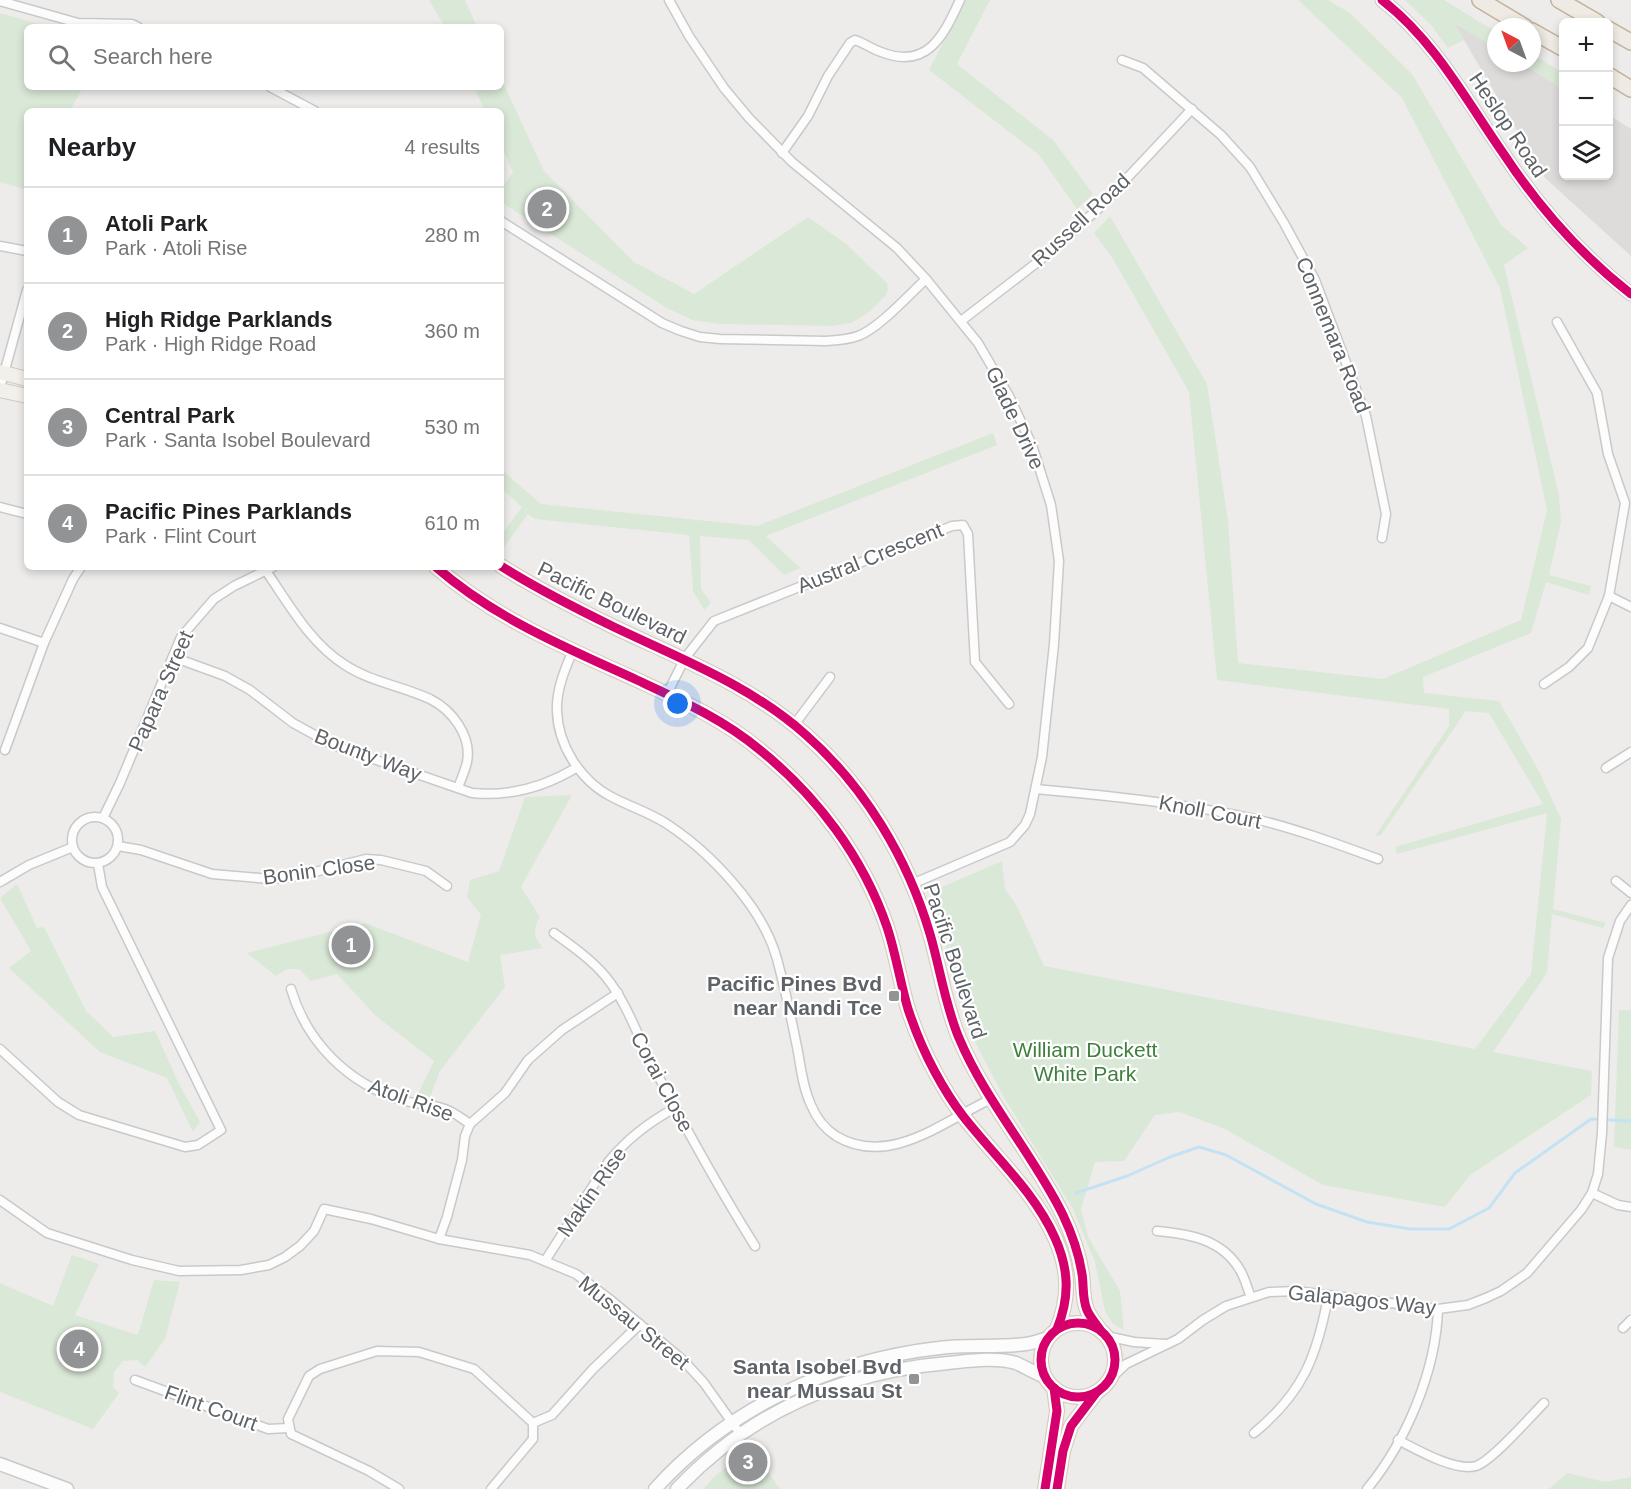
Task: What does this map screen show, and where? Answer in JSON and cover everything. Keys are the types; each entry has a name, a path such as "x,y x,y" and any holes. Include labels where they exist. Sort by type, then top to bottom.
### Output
{"highway":[{"path":"1480,0 1511,18"},
{"path":"1559,0 1590,18"},
{"path":"1613,32 1631,42"},
{"path":"1541,36 1559,47"},
{"path":"1613,78 1631,89"}],"main road":[{"path":"2,373 24,378"},
{"path":"0,389 24,395"},
{"name":"Pacific Boulevard","path":"504,568 532,586 685,658 769,705 794,724 828,757 857,791 884,830 912,884 930,933 950,1014 959,1038 991,1099 1064,1216 1078,1252 1083,1277 1083,1299 1088,1311 1104,1333"},
{"path":"439,570 458,586 513,621 725,724 786,771 831,822 870,886 887,927 908,1009 935,1072 961,1114 1038,1207 1055,1237 1065,1268 1068,1291 1064,1313 1041,1357 1045,1377 1054,1388 1063,1394 1074,1397 1096,1393"},
{"path":"1053,1333 1068,1324 1091,1325 1104,1333 1114,1353 1113,1371 1109,1380 1071,1426 1062,1451 1058,1489"},
{"path":"1045,1489 1057,1411 1054,1388"}],"street":[{"name":"Glade Drive","path":"669,0 689,36 724,88 782,153 897,248 926,279 978,343 1010,396 1032,445 1051,505 1059,561 1057,597 1051,678 1036,789 1030,814 1025,825 1010,842 912,884"},
{"path":"782,153 808,116 828,76 850,42 855,40 881,52 906,58 919,56 936,43 960,0"},
{"name":"Heslop Road","path":"1382,0 1430,46 1503,155 1551,216 1598,266 1631,294"},
{"path":"0,1 78,23 132,24"},
{"name":"Connemara Road","path":"1122,60 1143,68 1221,135 1250,167 1315,280 1366,416 1386,514 1382,538"},
{"path":"276,90 309,108"},
{"name":"Russell Road","path":"961,321 1039,261 1098,209 1192,109"},
{"path":"504,223 662,323 700,337 826,341 850,338 868,331 926,279"},
{"path":"0,246 24,250"},
{"path":"0,389 2,373 24,300"},
{"path":"1544,684 1569,667 1588,648 1609,596 1625,503 1608,454 1597,393 1557,322"},
{"path":"0,507 24,513"},
{"name":"Austral Crescent","path":"667,694 685,658 714,621 952,526 963,525 968,534 975,662 1009,704"},
{"path":"5,750 44,643 79,570"},
{"name":"Papara Street","path":"103,818 181,637 214,599 234,586 268,570"},
{"path":"271,570 309,633 335,658 374,680 429,699 447,710 459,724 467,743 467,761 458,788"},
{"path":"1609,596 1631,607"},
{"path":"0,628 44,643"},
{"path":"573,650 559,692 557,711 561,732 576,768 608,795 666,823 699,848 726,873 746,899 763,927 776,957 806,1093 817,1117 825,1127 834,1135 855,1145 885,1148 913,1139 991,1099"},
{"name":"Bounty Way","path":"173,657 233,680 293,723 333,745 472,793 490,795 537,787 576,768"},
{"path":"794,724 830,676"},
{"path":"1606,768 1631,752"},
{"name":"Knoll Court","path":"1036,789 1169,803 1227,814 1310,835 1378,859"},
{"path":"94,817 103,818 116,829 118,846 111,858 98,864 82,860 73,847 74,830 79,824 94,817"},
{"name":"Bonin Close","path":"118,846 141,850 212,874 251,878 299,876 366,859 381,860 426,871 447,886"},
{"path":"0,882 29,865 73,847"},
{"path":"0,1049 43,1090 79,1115 185,1147 198,1145 221,1130 102,887 98,864"},
{"path":"1616,881 1631,893"},
{"name":"Galapagos Way","path":"1109,1380 1126,1364 1178,1339 1226,1305 1269,1292 1296,1291 1328,1297 1438,1309 1468,1305 1486,1298 1527,1273 1554,1243 1592,1193 1601,1156 1608,958 1620,921 1631,905"},
{"name":"Corai Close","path":"554,933 598,968 618,993 675,1108 755,1246"},
{"name":"Atoli Rise","path":"291,989 297,1008 308,1029 323,1050 344,1070 369,1087 391,1097 410,1103 440,1107 470,1125"},
{"path":"439,1239 462,1160 465,1136 470,1125 505,1093 528,1060 553,1038 618,993"},
{"name":"Makin Rise","path":"545,1261 619,1149 649,1123 675,1108"},
{"path":"1592,1193 1618,1205 1631,1207"},
{"name":"Mussau Street","path":"0,1200 47,1233 132,1260 179,1270 241,1270 269,1265 300,1246 314,1231 324,1209 371,1219 439,1239 530,1255 576,1274 683,1360 704,1383 741,1435"},
{"path":"1157,1231 1182,1233 1212,1243 1227,1254 1240,1270 1251,1297"},
{"path":"1254,1433 1274,1417 1312,1362 1328,1297"},
{"path":"1366,1489 1387,1461 1417,1403 1425,1382 1437,1334 1438,1309"},
{"path":"1623,1328 1631,1320"},
{"path":"533,1423 552,1415 593,1369 640,1324"},
{"path":"655,1489 670,1472 754,1407 804,1383 852,1365 894,1354 942,1347 1028,1344 1053,1333"},
{"path":"1104,1333 1134,1342 1165,1344"},
{"path":"399,1489 369,1471 291,1434 288,1419 309,1376 320,1369 377,1351 419,1352 474,1369 533,1423 533,1439 491,1489"},
{"path":"677,1489 694,1471 773,1414 817,1393 862,1377 908,1366 998,1360 1015,1363 1045,1377"},
{"name":"Flint Court","path":"135,1380 268,1429 288,1428"},
{"path":"1398,1440 1429,1457 1456,1465 1476,1466 1496,1452 1544,1403"},
{"path":"0,1464 67,1489"}],"shaded area":[{"path":"1454,23 1487,43 1487,72 1536,72 1559,87 1559,180 1613,180 1613,118 1631,129 1631,256 1545,178"}],"green space":[{"path":"429,0 465,0 476,24 443,24"},
{"path":"965,0 990,0 957,64 1053,140 1093,194 1077,209 1039,155 929,70"},
{"name":"William Duckett White Park","path":"1298,0 1328,0 1350,13 1412,74 1501,225 1528,248 1504,265 1559,495 1561,522 1549,575 1591,586 1589,595 1546,582 1531,633 1423,677 1424,693 1499,701 1539,771 1561,819 1553,909 1606,923 1603,928 1552,914 1547,973 1493,1052 1592,1071 1591,1095 1470,1175 1445,1207 1323,1185 1225,1129 1179,1112 1155,1115 1124,1161 1095,1162 1081,1209 1088,1237 1120,1291 1124,1330 1113,1324 1105,1311 1095,1262 1073,1209 1002,1094 971,1034 933,902 935,890 1002,861 1005,889 1017,906 1044,966 1475,1049 1531,974 1547,813 1397,854 1395,847 1543,804 1489,713 1466,711 1381,835 1375,836 1449,726 1449,709 1217,680 1189,392 1113,259 1094,233 1110,216 1207,384 1228,520 1238,663 1383,679 1521,620 1547,510 1500,288 1402,98"},
{"path":"1405,0 1444,0 1487,26 1487,43 1455,24 1464,40 1448,48 1431,25"},
{"path":"0,13 38,24 24,24 24,90 81,90 72,108 24,108 24,189 0,182"},
{"path":"1541,60 1559,71 1559,87 1536,72 1541,72"},
{"path":"504,84 544,171 634,262 694,294 808,217 845,243 887,283 886,295 868,313 851,323 831,326 719,324 692,320 665,307 504,204 504,185 513,172 504,152 504,108 484,108 475,90 504,90"},
{"path":"993,433 997,445 766,536 800,568 784,575 749,540 700,536 701,589 711,603 704,610 693,591 689,535 535,519 528,514 504,547 504,531 522,507 504,491 504,472 541,504 757,526"},
{"path":"572,795 521,887 540,917 535,933 543,948 500,955 505,987 440,1071 430,1097 418,1094 434,1061 376,1016 337,974 311,981 299,969 287,969 276,976 247,953 365,923 468,962 481,915 467,897 470,880 499,871 525,797"},
{"path":"17,884 37,928 44,927 86,1011 113,1037 155,1031 179,1084 200,1122 193,1132 167,1078 100,1052 9,968 31,951 0,898"},
{"path":"1619,1010 1631,1010 1631,1150 1614,1147"},
{"path":"72,1255 99,1264 75,1315 138,1335 154,1280 180,1282 165,1339 145,1367 137,1360 123,1361 114,1372 113,1387 119,1393 93,1429 0,1392 0,1283 53,1306"},
{"path":"752,1449 780,1489 703,1489 716,1475"},
{"path":"1567,1473 1605,1482 1631,1477 1631,1489 1549,1489"}],"waterway":[{"path":"1076,1193 1127,1176 1199,1147 1226,1155 1316,1204 1367,1222 1410,1229 1449,1229 1489,1208 1515,1173 1591,1119 1631,1121"}],"cycle path":[{"path":"1382,0 1401,16 1434,52 1516,173 1561,229 1631,294"},
{"path":"504,568 528,583 614,627 738,687 784,717 806,735 847,777 882,826 910,879 930,934 946,1000 959,1038 982,1084 1038,1171 1063,1215 1079,1259 1085,1306 1101,1331"},
{"path":"440,570 482,602 532,631 685,703 731,729 781,768 819,808 851,852 877,901 890,937 911,1017 923,1049 938,1078 963,1116 1025,1189 1055,1238 1063,1261 1066,1283 1064,1306 1057,1329"},
{"path":"1078,1323 1099,1329 1109,1339 1115,1360 1109,1381 1099,1391 1078,1397 1057,1391 1047,1381 1041,1360 1047,1339 1057,1329 1078,1323"},
{"path":"1045,1489 1057,1411 1054,1388"},
{"path":"1057,1489 1063,1451 1071,1426 1096,1393"}],"place":[{"name":"High Ridge Parklands","path":"547,209"},
{"name":"Atoli Park","path":"351,945"},
{"name":"Pacific Pines Bvd near Nandi Tce","path":"894,996"},
{"name":"Pacific Pines Parklands","path":"79,1349"},
{"name":"Santa Isobel Bvd near Mussau St","path":"914,1379"},
{"name":"Central Park","path":"748,1462"}]}
